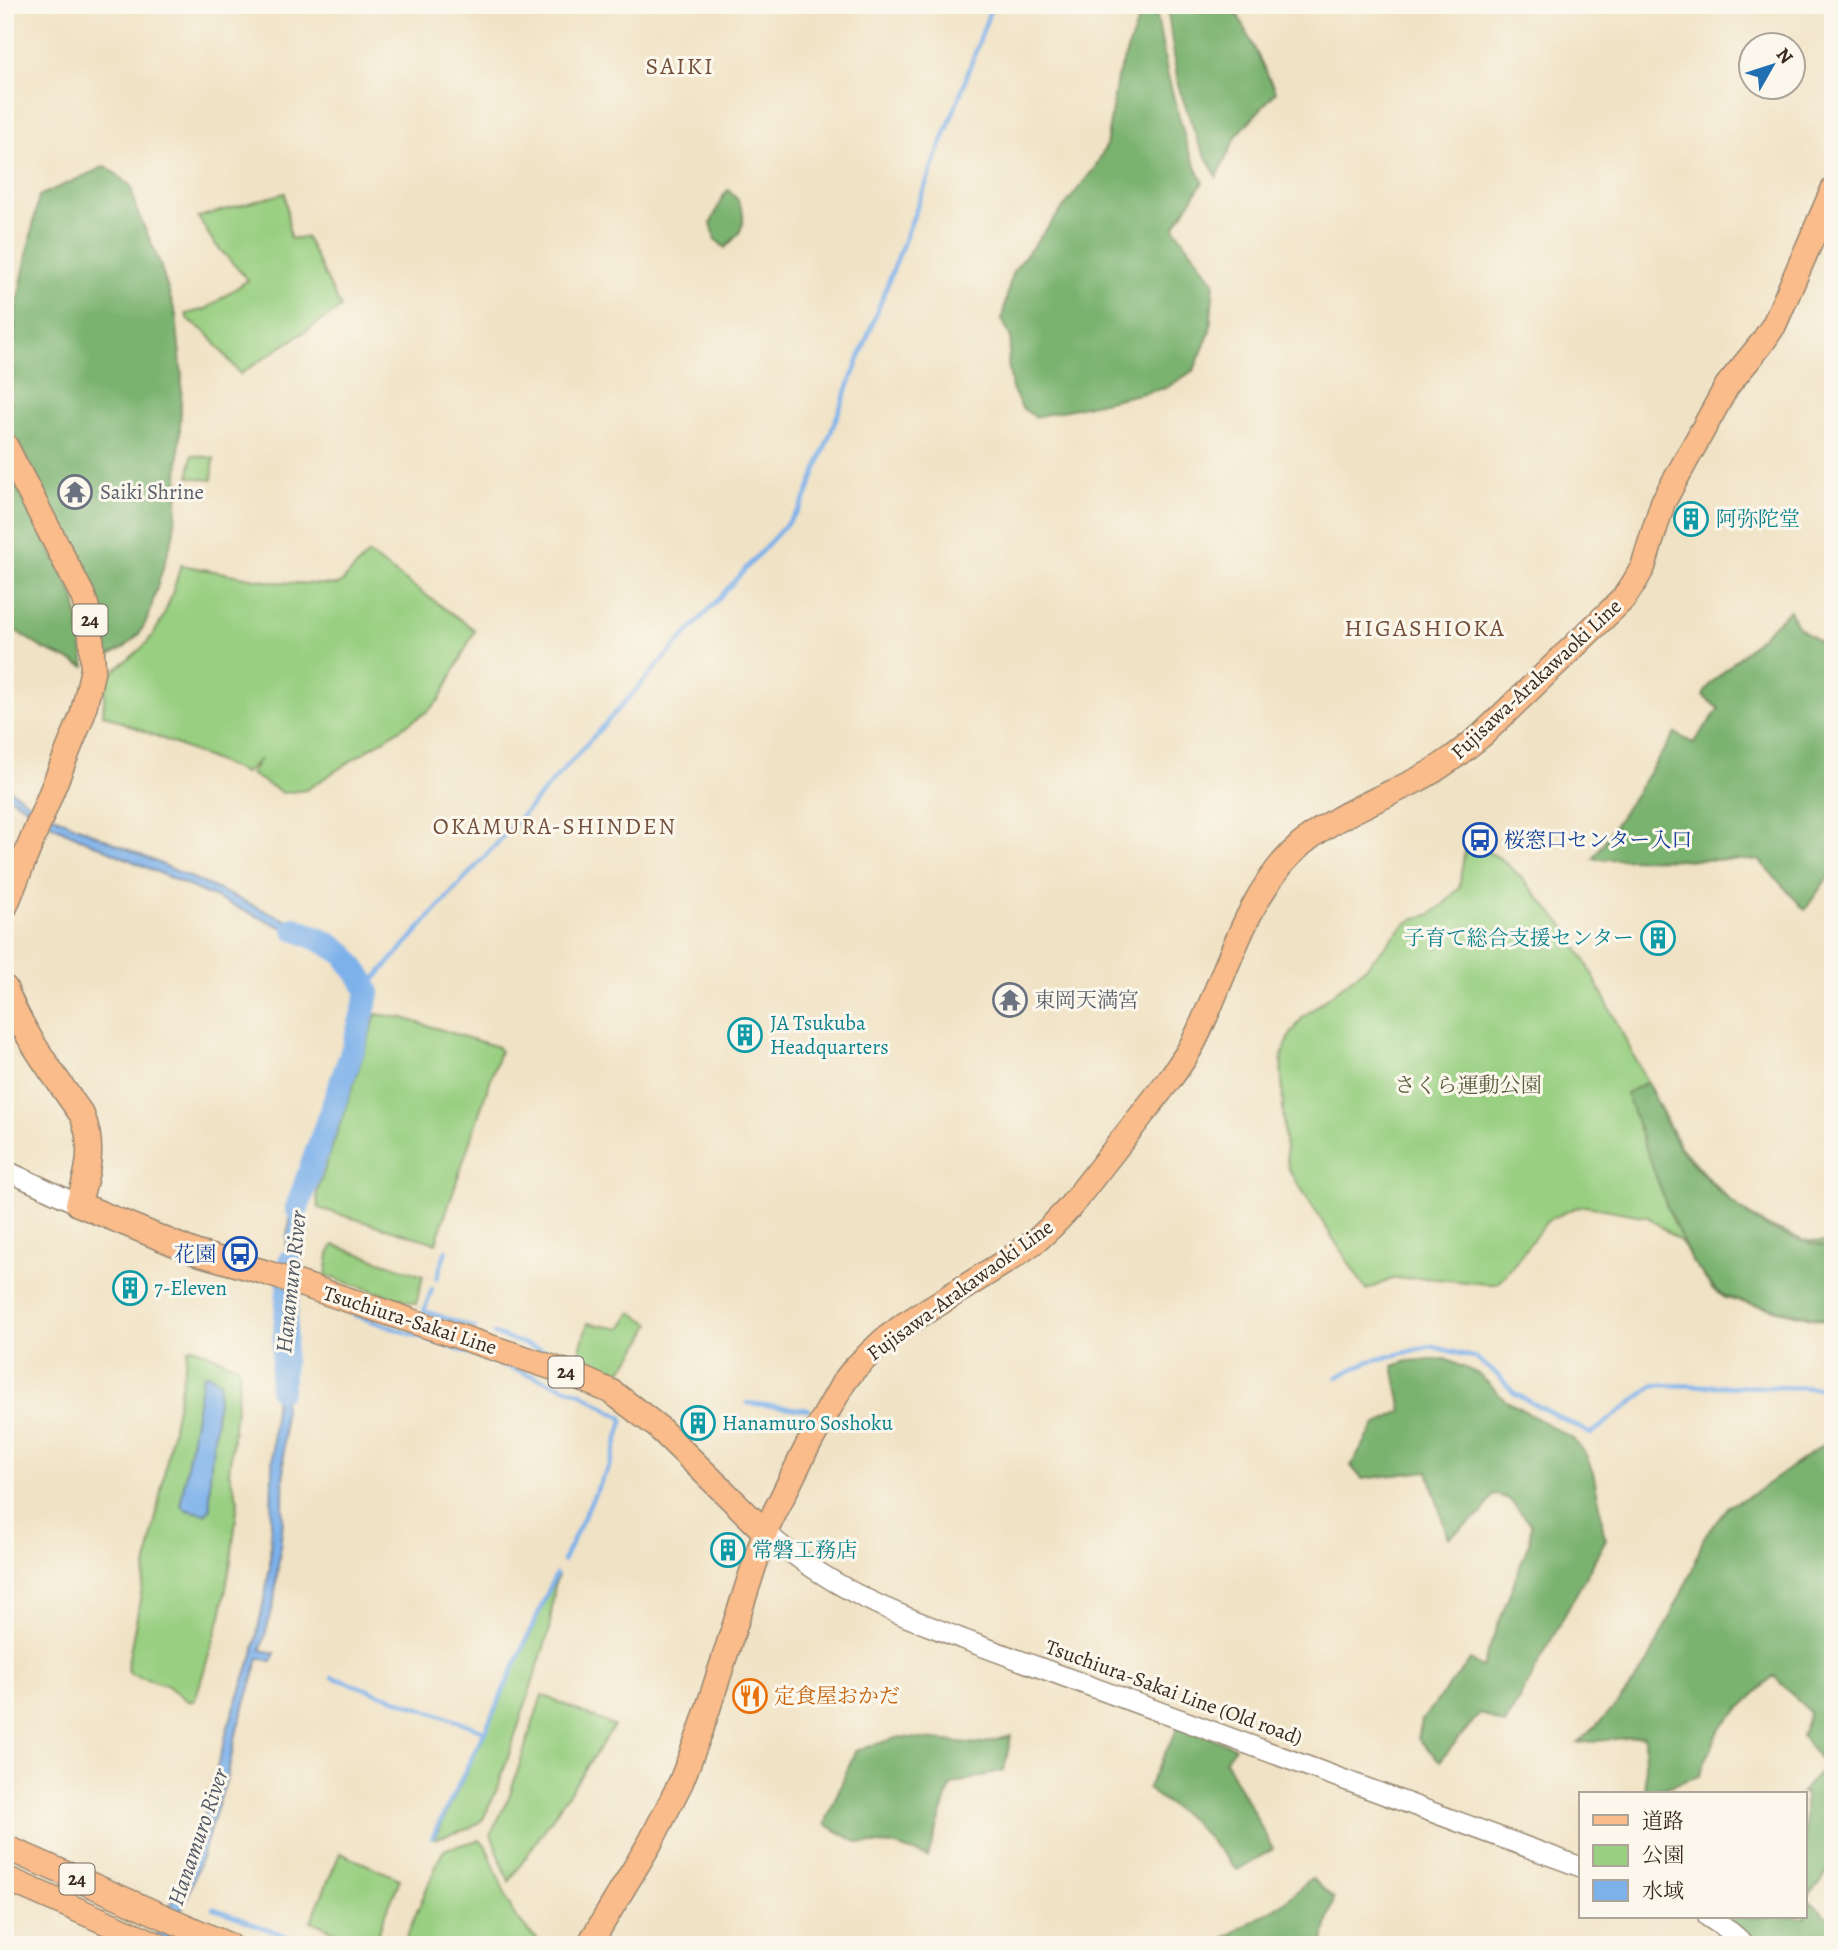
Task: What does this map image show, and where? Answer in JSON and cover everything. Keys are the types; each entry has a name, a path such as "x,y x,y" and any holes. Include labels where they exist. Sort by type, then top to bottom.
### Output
{"main road":[{"name":"Fujisawa-Arakawaoki Line","path":"589,1945 650,1843 684,1775 716,1687 765,1532 817,1428 844,1382 884,1340 1008,1260 1045,1233 1069,1208 1170,1080 1197,1036 1258,900 1273,874 1293,851 1346,816 1419,779 1460,753 1623,599 1643,567 1663,502 1727,386 1774,325 1833,190"},
{"name":"24","path":"5,445 83,596 90,618 93,668 82,716 5,907"},
{"path":"5,988 27,1035 87,1126 89,1166 78,1204"},
{"name":"Tsuchiura-Sakai Line","path":"78,1204 178,1246 569,1373 612,1392 671,1438 765,1532"},
{"name":"24","path":"5,1847 228,1945"},
{"name":"24","path":"5,1878 148,1940"}],"street":[{"path":"5,1170 78,1204"},
{"name":"Tsuchiura-Sakai Line (Old road)","path":"765,1532 790,1553 833,1581 903,1615 1579,1866"},
{"path":"1710,1918 1746,1945"}],"green space":[{"path":"1144,5 1155,5 1167,73 1188,149 1203,182 1174,227 1214,282 1210,332 1194,370 1166,388 1035,417 1022,408 1012,389 1008,363 1011,338 1002,319 1012,273 1096,166 1106,146 1117,78"},
{"path":"1167,5 1233,5 1276,92 1237,135 1217,177 1199,144 1178,85"},
{"path":"106,166 131,186 136,209 158,258 176,315 182,377 177,507 173,536 147,620 139,634 124,648 102,657 103,627 95,590 10,426 16,309 39,196"},
{"path":"728,190 739,203 743,220 739,233 725,248 715,239 711,223"},
{"path":"285,193 290,239 306,237 341,308 240,374 207,333 188,320 186,314 206,309 248,280 214,243 198,217"},
{"path":"192,455 214,458 212,480 189,477"},
{"path":"10,474 75,598 85,667 42,648 13,629 5,589 6,477"},
{"path":"368,554 475,630 440,699 428,711 306,790 283,793 250,774 260,759 245,773 103,714 110,676 145,645 155,632 181,565 272,582 339,585"},
{"path":"1790,610 1796,625 1833,652 1833,870 1805,910 1759,860 1593,859 1675,733 1693,743 1719,709 1703,696 1709,685"},
{"name":"さくら運動公園","path":"1466,841 1500,858 1520,876 1563,925 1586,962 1679,1145 1706,1176 1736,1206 1765,1225 1803,1240 1833,1244 1833,1323 1725,1298 1712,1289 1681,1242 1648,1217 1587,1206 1575,1208 1548,1220 1496,1284 1427,1278 1392,1279 1366,1290 1288,1168 1281,1058 1289,1037 1302,1018 1366,967 1404,925 1415,918 1429,915 1459,888"},
{"path":"376,1014 403,1018 498,1047 500,1051 436,1243 318,1208 317,1192"},
{"path":"1647,1082 1678,1146 1725,1197 1752,1218 1780,1233 1833,1248 1833,1321 1735,1300 1717,1292 1691,1260 1667,1207 1626,1093"},
{"path":"334,1245 423,1276 416,1304 326,1276 329,1254"},
{"path":"631,1312 651,1324 634,1353 613,1379 589,1370 578,1355 588,1323 621,1329"},
{"path":"193,1347 237,1366 240,1372 229,1473 238,1500 231,1561 221,1616 195,1700 189,1702 166,1685 130,1674 127,1668 188,1349"},
{"path":"1445,1359 1479,1374 1505,1400 1572,1438 1585,1453 1593,1473 1606,1539 1505,1725 1480,1713 1440,1761 1418,1739 1422,1720 1470,1660 1482,1667 1530,1540 1531,1524 1509,1499 1494,1494 1481,1514 1448,1538 1428,1471 1362,1479 1351,1466 1375,1425 1402,1411 1393,1366 1408,1361"},
{"path":"1833,1441 1833,1866 1806,1899 1806,1792 1802,1792 1825,1766 1802,1736 1810,1713 1774,1676 1721,1726 1699,1776 1646,1792 1644,1736 1578,1743 1616,1706 1648,1662 1692,1571 1704,1537 1729,1506 1756,1492 1824,1444"},
{"path":"557,1575 549,1632 499,1785 483,1819 471,1828 434,1839 486,1731"},
{"path":"542,1695 614,1726 509,1882 491,1834 509,1797"},
{"path":"1179,1726 1235,1747 1225,1760 1273,1849 1237,1870 1191,1820 1147,1789"},
{"path":"1011,1736 1004,1770 951,1785 928,1857 893,1845 858,1843 825,1824 855,1751 899,1737 981,1744"},
{"path":"479,1840 486,1846 513,1913 544,1945 403,1945 442,1852"},
{"path":"340,1853 400,1879 373,1945 367,1945 311,1921"},
{"path":"1311,1878 1334,1898 1322,1945 1212,1945 1284,1903"},
{"path":"1806,1899 1833,1921 1833,1945 1757,1945 1723,1918 1806,1918"}],"water":[{"path":"5,786 58,818 326,938 322,945 54,826 5,794"},
{"path":"302,1175 311,1178 285,1288 287,1235"},
{"path":"285,1288 283,1521 274,1602 261,1650 275,1653 272,1661 259,1658 237,1730 227,1777 189,1893 165,1945 152,1945 178,1889 199,1833 229,1724 253,1654 264,1600 270,1568 273,1428"},
{"path":"207,1374 220,1381 210,1474 210,1509 205,1514 187,1510 182,1507 181,1502 202,1379 203,1375"}],"waterway":[{"path":"368,993 374,980 429,918 799,510 960,95 992,5"},
{"name":"Hanamuro River","path":"295,929 344,954 362,979 368,993 354,1046 297,1208"},
{"path":"437,1278 446,1250"},
{"name":"Hanamuro River","path":"281,1389 290,1261"},
{"path":"432,1289 424,1311 475,1328"},
{"path":"354,1315 581,1393 622,1418 611,1463 563,1561"},
{"path":"494,1334 552,1353"},
{"path":"1337,1377 1367,1362 1431,1346 1476,1358 1500,1377 1514,1393 1591,1434 1654,1385 1833,1388"},
{"path":"587,1362 617,1373"},
{"path":"747,1403 809,1410"},
{"path":"432,1838 485,1731 556,1574"},
{"path":"332,1677 485,1731"},
{"path":"213,1908 308,1945"}],"place":[{"name":"Saiki Shrine","path":"75,492"},
{"name":"阿弥陀堂","path":"1691,519"},
{"name":"桜窓口センター入口","path":"1480,840"},
{"name":"子育て総合支援センター","path":"1658,938"},
{"name":"東岡天満宮","path":"1010,1000"},
{"name":"JA Tsukuba Headquarters","path":"745,1035"},
{"name":"花園","path":"240,1254"},
{"name":"7-Eleven","path":"130,1288"},
{"name":"Hanamuro Soshoku","path":"698,1423"},
{"name":"常磐工務店","path":"728,1550"},
{"name":"定食屋おかだ","path":"750,1696"}],"district":[{"name":"SAIKI","path":"680,66"},
{"name":"HIGASHIOKA","path":"1425,628"},
{"name":"OKAMURA-SHINDEN","path":"555,826"}]}
